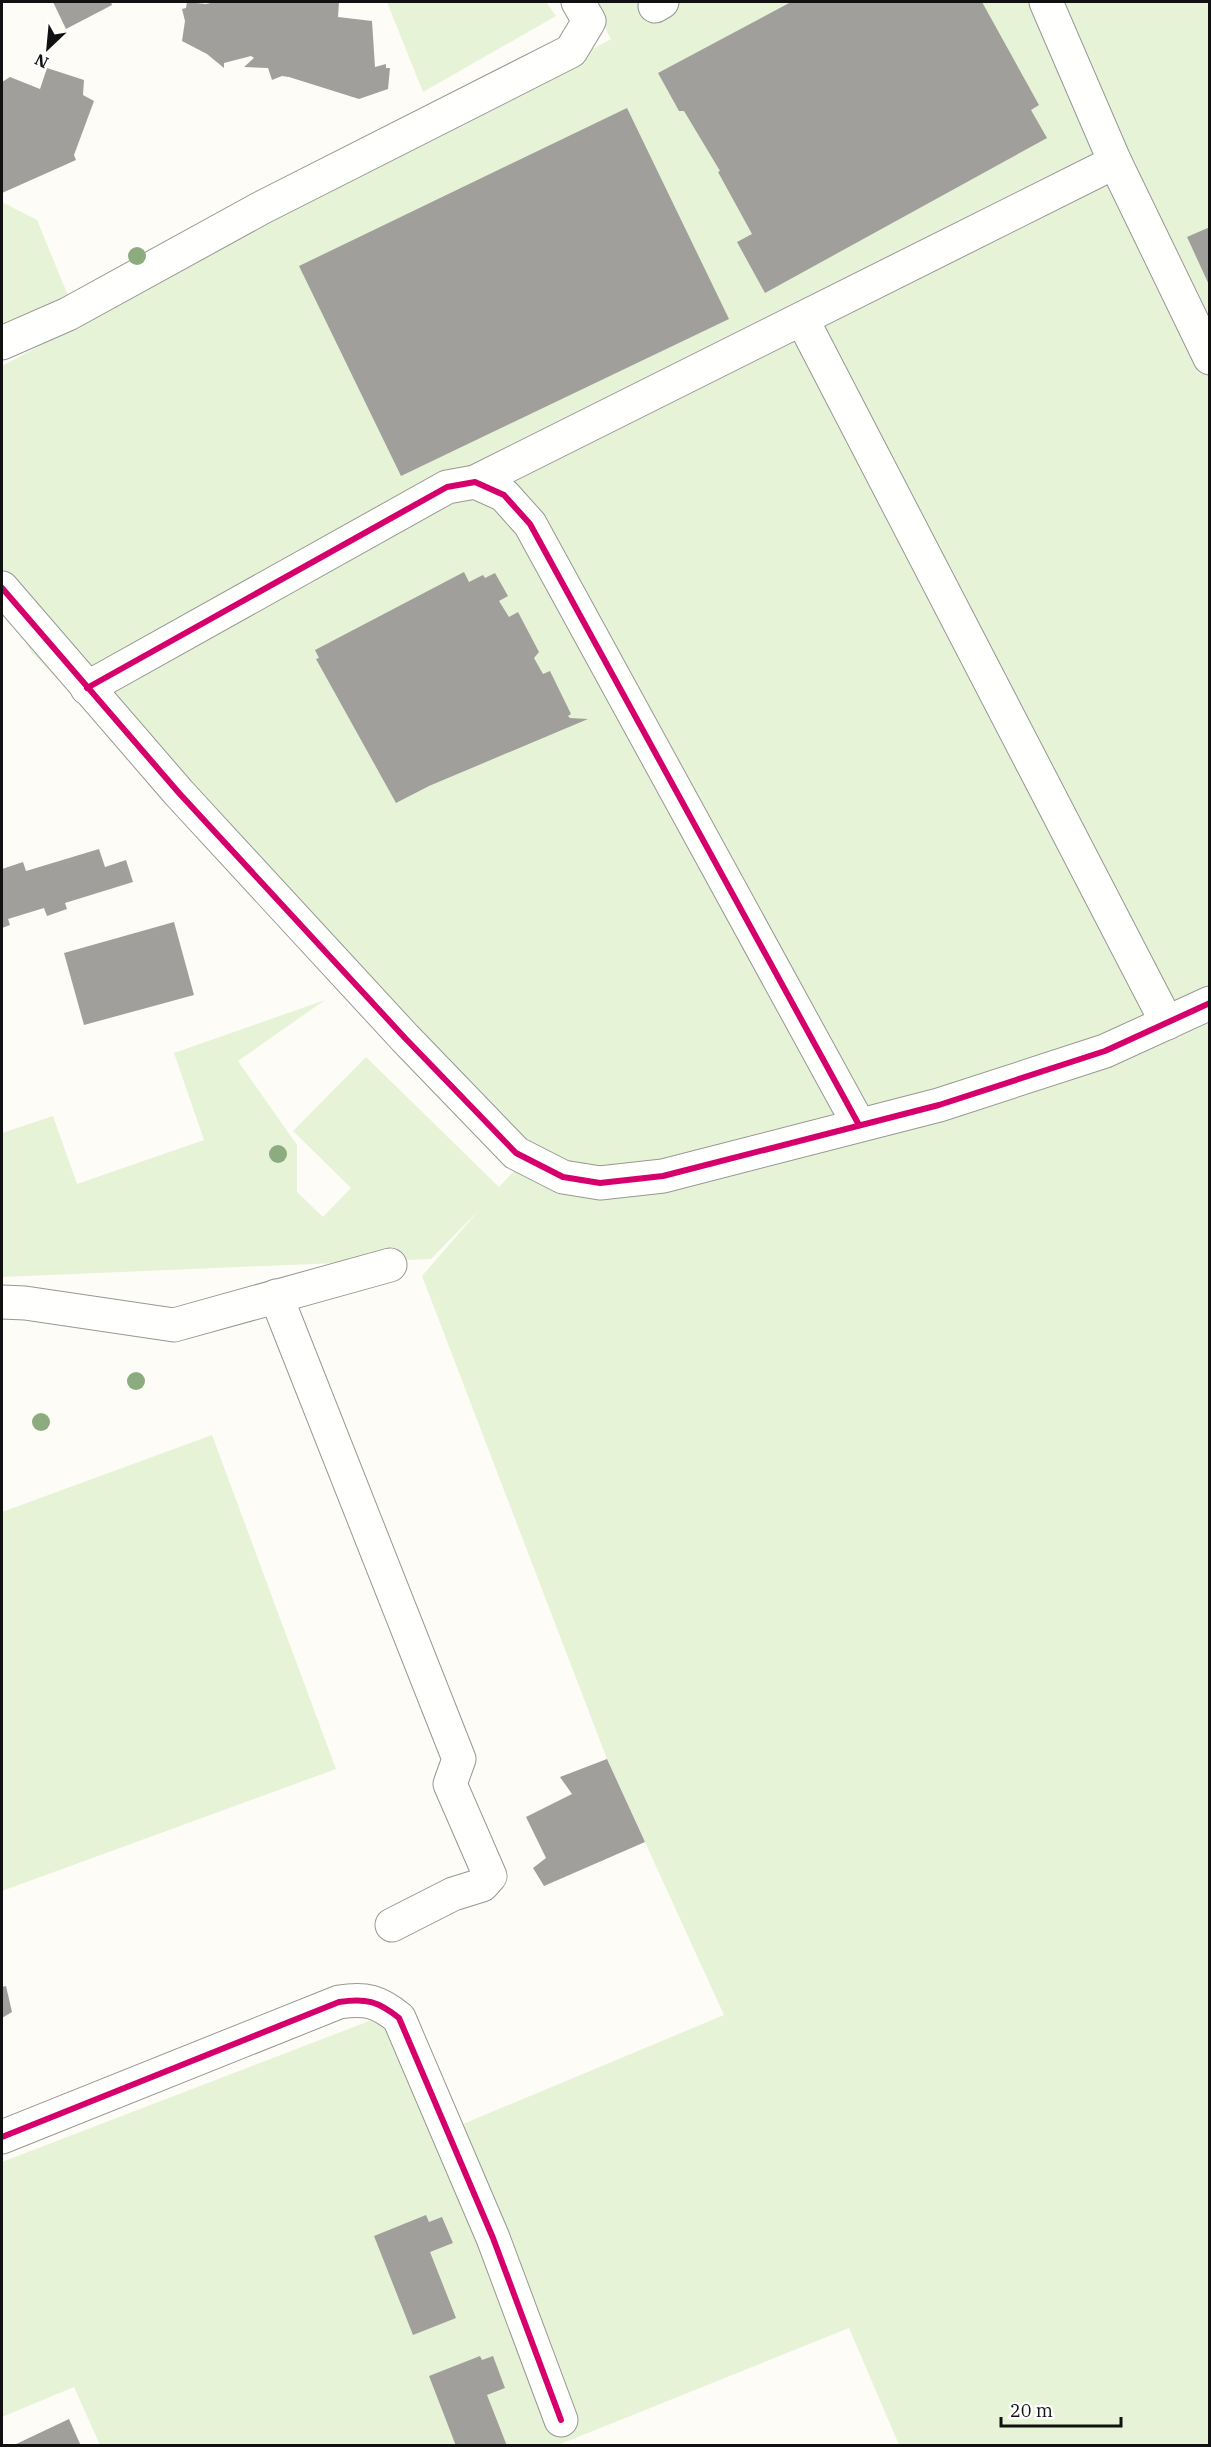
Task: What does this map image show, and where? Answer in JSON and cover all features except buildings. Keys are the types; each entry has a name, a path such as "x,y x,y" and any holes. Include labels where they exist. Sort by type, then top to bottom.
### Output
{"street":[{"path":"2,344 68,314 261,208 572,51 589,21 578,2"},
{"path":"1046,2 1115,162 1209,358"},
{"path":"87,687 403,509 447,487 475,482 1115,162"},
{"path":"802,319 1167,1023"},
{"path":"475,482 504,495 530,524 859,1125"},
{"path":"2,588 195,811 405,1038 516,1153 563,1177 600,1184 663,1176 939,1105 1094,1054 1209,1003"},
{"path":"2,1302 25,1303 174,1325 390,1265"},
{"path":"276,1296 459,1759 450,1784 490,1876 482,1885 453,1894 392,1925"},
{"path":"2,2136 339,2002 367,2000 384,2006 399,2018 484,2217 561,2420"}],"green space":[{"path":"387,2 546,2 556,16 423,92"},
{"path":"591,2 1209,2 1209,2445 899,2445 849,2328 558,2445 100,2445 74,2387 2,2417 2,2162 398,2010 451,2129 724,2015 607,1759 422,1276 479,1210 431,1259 2,1277 2,1133 53,1116 77,1184 204,1140 174,1053 325,1000 238,1061 297,1145 297,1192 323,1217 351,1188 293,1131 366,1057 499,1187 528,1156 32,653 2,602 2,366 611,39"},
{"path":"2,202 37,220 71,303 2,332"},
{"path":"212,1435 336,1769 2,1891 2,1512"}],"cycle path":[{"path":"87,688 447,487 475,482 504,495 530,524 859,1125"},
{"path":"2,588 179,793 405,1038 516,1153 563,1177 600,1183 663,1176 939,1105 1105,1051 1210,1003"},
{"path":"2,2137 339,2002 357,2000 378,2004 399,2018 493,2238 561,2420"}]}
